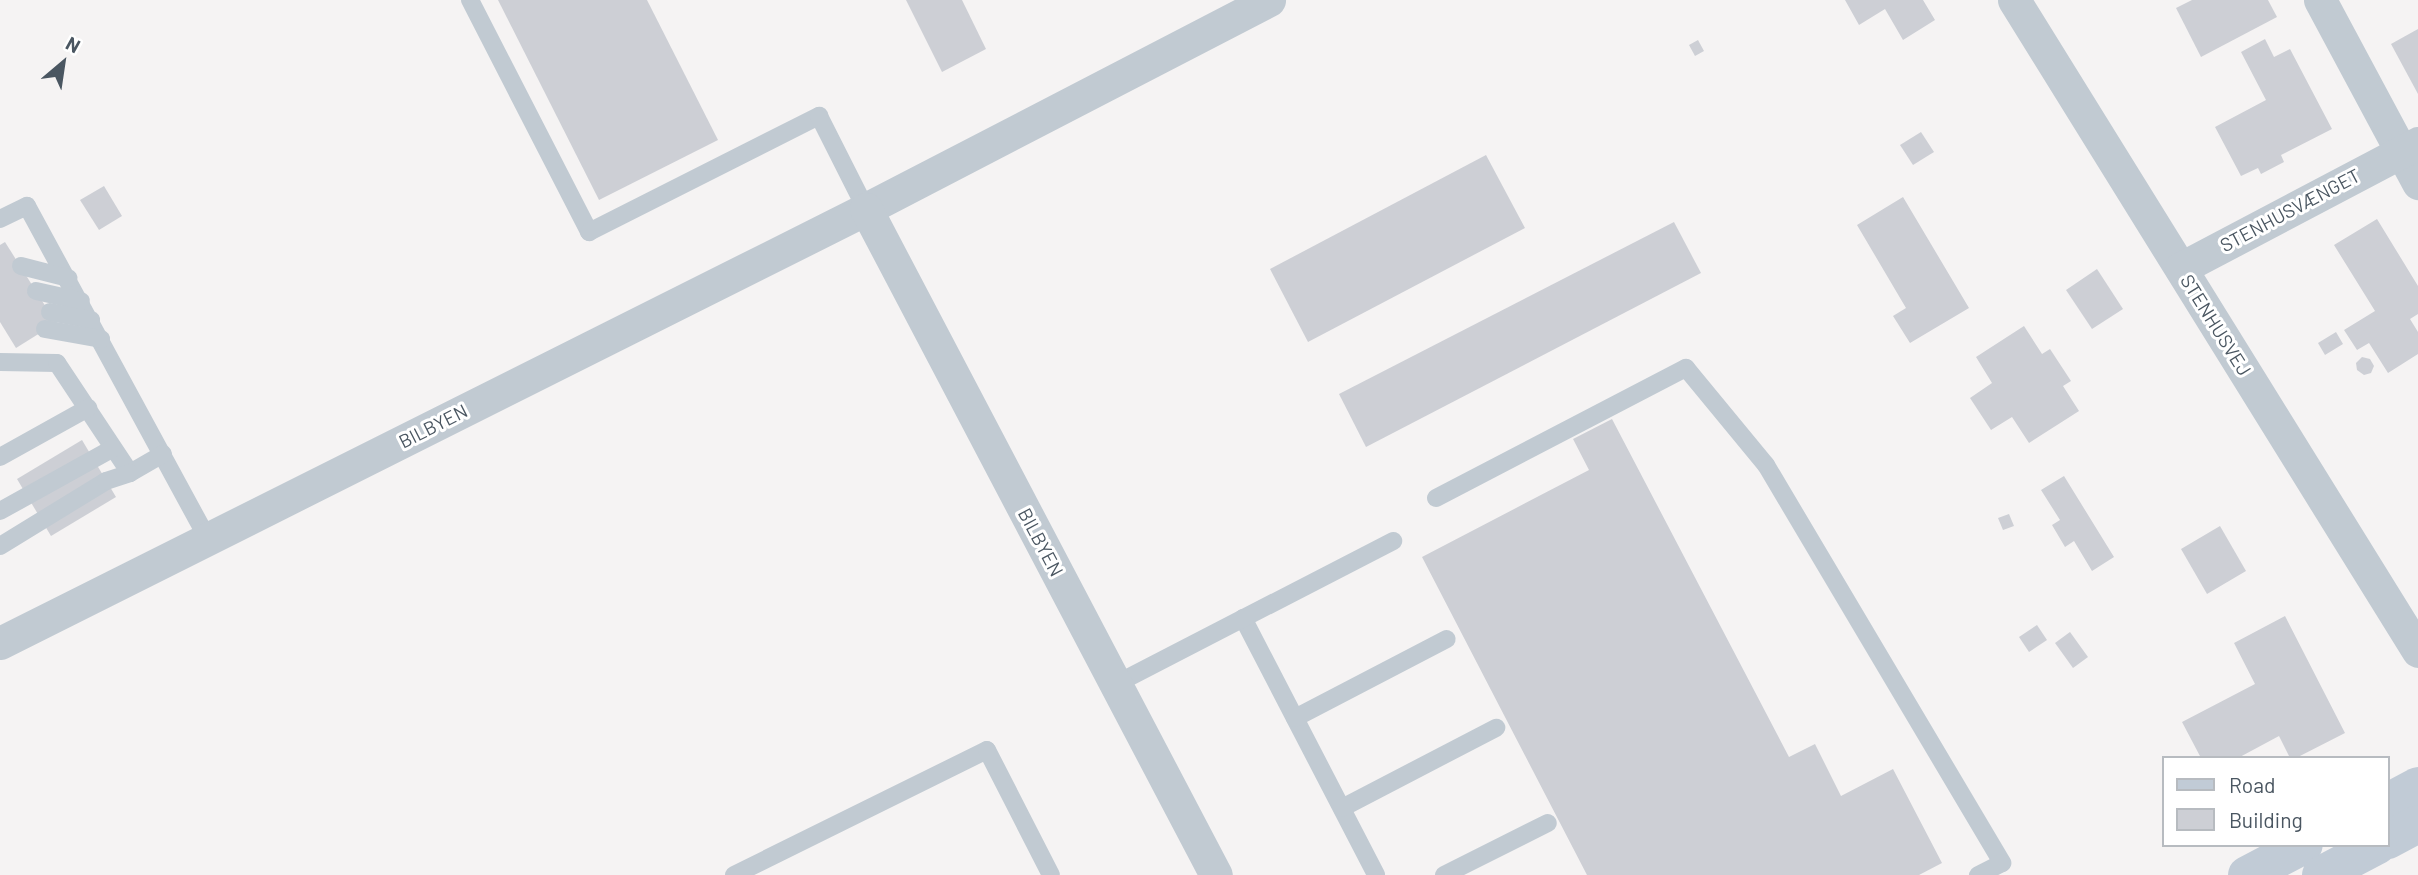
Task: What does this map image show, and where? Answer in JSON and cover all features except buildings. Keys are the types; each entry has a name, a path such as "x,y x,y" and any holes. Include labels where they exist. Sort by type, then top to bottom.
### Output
{"street":[{"name":"BILBYEN","path":"0,643 866,209 1269,0"},
{"name":"STENHUSVEJ","path":"2014,0 2418,651"},
{"path":"2320,0 2409,147 2418,183"},
{"name":"STENHUSVÆNGET","path":"2181,268 2409,147"},
{"name":"BILBYEN","path":"866,209 1216,875"},
{"path":"2390,801 2418,786"},
{"path":"2390,839 2418,824"},
{"path":"2247,875 2300,847"},
{"path":"2321,875 2374,847"}],"lane":[{"path":"470,0 589,232 819,116 866,209"},
{"path":"0,219 27,206 208,539"},
{"path":"21,266 68,278"},
{"path":"36,292 81,301"},
{"path":"91,320 47,321 101,339"},
{"path":"0,362 58,363 130,472"},
{"path":"1436,498 1686,368 1766,465 2002,863 1978,875"},
{"path":"0,457 88,408"},
{"path":"0,511 113,448"},
{"path":"0,546 107,481 163,454"},
{"path":"1116,684 1393,541"},
{"path":"1243,618 1376,875"},
{"path":"1295,718 1447,639"},
{"path":"1342,808 1496,728"},
{"path":"734,875 987,750 1051,875"},
{"path":"1444,875 1548,823"}]}
